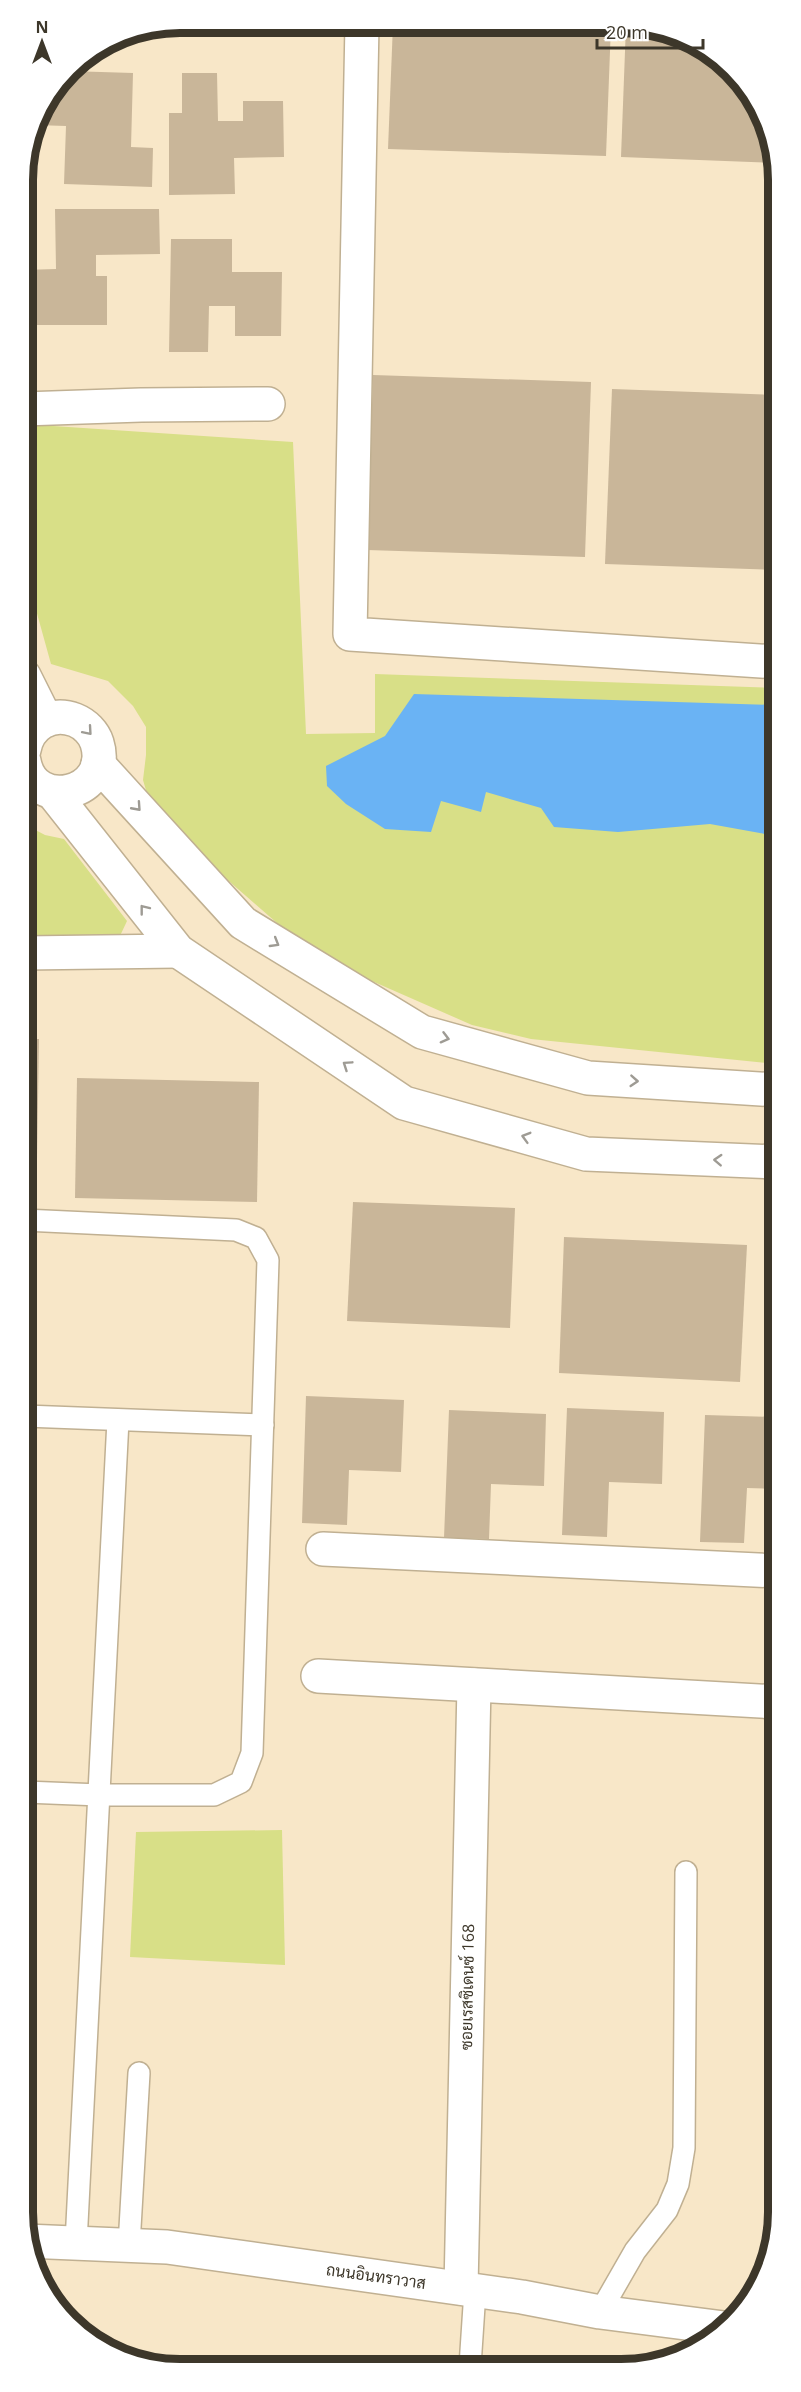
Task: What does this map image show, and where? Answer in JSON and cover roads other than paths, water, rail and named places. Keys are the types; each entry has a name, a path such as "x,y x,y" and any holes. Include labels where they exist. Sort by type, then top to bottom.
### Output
{"street":[{"path":"362,33 350,634 768,661"},
{"path":"33,409 268,404"},
{"path":"33,739 57,717 81,722 96,740 99,752 98,764 86,784 66,793 53,793 42,789 33,781"},
{"path":"98,764 243,923 422,1032 588,1078 768,1089"},
{"path":"53,793 178,951 404,1103 586,1154 768,1162"},
{"path":"33,953 178,951"},
{"path":"322,1549 768,1571"},
{"path":"318,1676 768,1701"},
{"name":"ซอยเรสซิเดนซ์ 168","path":"468,2290 474,1685"},
{"name":"ถนนอินทราวาส","path":"36,2241 167,2247 468,2290 600,2312 713,2327"}],"lane":[{"path":"33,1220 236,1230 256,1238 268,1260 252,1752 241,1782 214,1796 100,1796 33,1792"},
{"path":"33,1416 263,1425"},
{"path":"76,2243 118,1420"},
{"path":"600,2312 634,2251 667,2210 678,2184 684,2148 686,1872"},
{"path":"129,2245 139,2073"},
{"path":"468,2290 470,2359"}],"water":[{"path":"414,694 768,705 768,835 710,824 618,832 554,827 541,808 486,792 481,812 441,801 431,832 385,829 346,804 327,786 326,766 385,736"}]}
